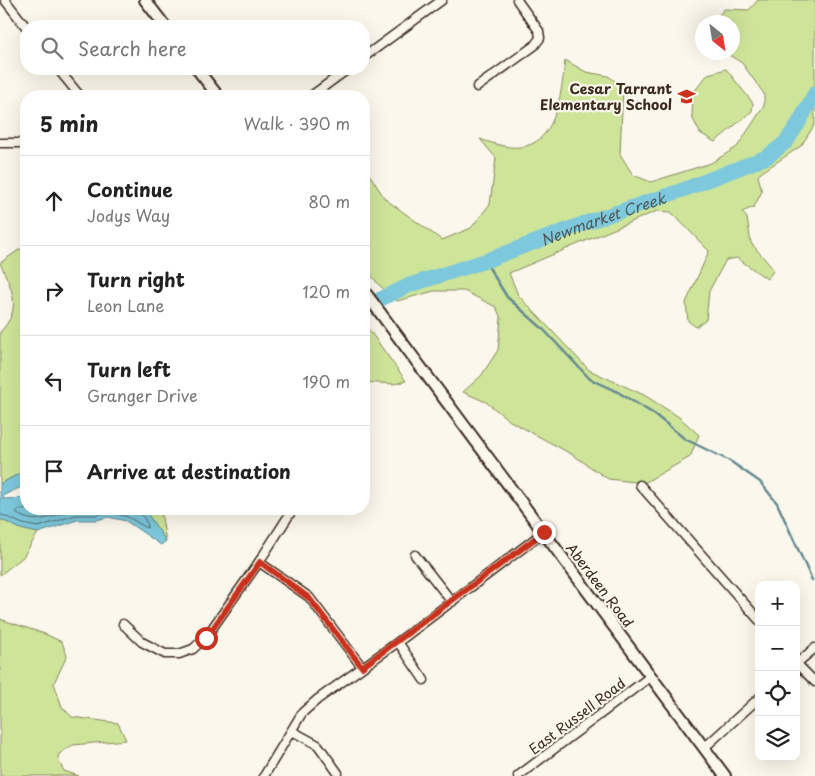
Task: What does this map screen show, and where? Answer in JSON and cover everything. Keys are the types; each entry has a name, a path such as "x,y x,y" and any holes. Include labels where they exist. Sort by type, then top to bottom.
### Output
{"main road":[{"path":"145,0 160,20"},
{"path":"202,75 213,90"},
{"name":"Aberdeen Road","path":"370,299 725,776"}],"street":[{"path":"6,0 21,20"},
{"path":"370,53 442,0"},
{"path":"477,87 534,46 540,38 538,31 517,0"},
{"path":"63,75 75,90"},
{"path":"319,90 340,75"},
{"path":"0,142 20,143"},
{"path":"640,485 755,615"},
{"path":"123,624 142,642 165,654 180,654 194,649 206,638 260,562 289,515"},
{"path":"264,776 302,713 318,699 398,642 544,532"},
{"path":"415,555 452,602"},
{"path":"260,562 309,598 362,667"},
{"path":"398,642 424,680"},
{"path":"800,661 815,648"},
{"path":"800,667 815,682"},
{"name":"East Russell Road","path":"518,776 651,676"},
{"path":"704,748 755,702"},
{"path":"292,731 318,745 338,773"}],"green space":[{"path":"758,0 815,0 815,124 801,146 758,176 762,191 754,207 742,212 747,218 751,243 774,270 767,279 737,258 726,260 709,291 706,320 696,327 688,321 686,303 709,251 671,212 657,211 509,273 518,295 589,370 644,395 679,417 699,435 690,457 644,483 608,479 573,455 510,421 486,402 463,392 481,376 498,350 501,318 496,307 464,291 434,291 397,301 379,285 370,274 370,175 385,199 442,240 471,228 490,204 496,158 480,139 503,146 515,147 526,146 537,141 552,122 560,97 565,60 586,72 608,76 623,87 620,154 633,175 651,182 711,163 737,147 764,106 764,94 742,63 737,60 740,60 740,15 719,15 724,9 749,10"},
{"path":"726,69 753,103 752,111 715,142 700,133 692,117 693,93 708,74"},
{"path":"20,249 20,473 0,484 0,332 11,315 13,299 0,263"},
{"path":"370,331 406,381 394,384 370,382"},
{"path":"148,515 162,515 166,541"},
{"path":"0,519 21,529 38,533 23,557 0,575"},
{"path":"0,619 45,634 62,642 67,656 54,683 62,707 72,717 118,723 126,740 73,745 59,754 58,760 64,771 79,776 0,776"}],"water":[{"path":"20,473 20,488 4,495 3,499 20,498 20,515 148,515 166,541 161,545 126,521 108,517 97,520 77,520 38,533 21,529 0,519 0,484"}],"waterway":[{"name":"Newmarket Creek","path":"370,304 410,285 485,261 585,223 680,191 767,157 786,142 815,93"},
{"path":"485,261 507,297 542,328 590,379 616,391 654,414 685,439 730,461 760,482 777,503 812,580"}],"place":[{"name":"Cesar Tarrant Elementary School","path":"686,96"}],"route":[{"path":"206,638 260,562 309,598 362,667 544,532"}]}
